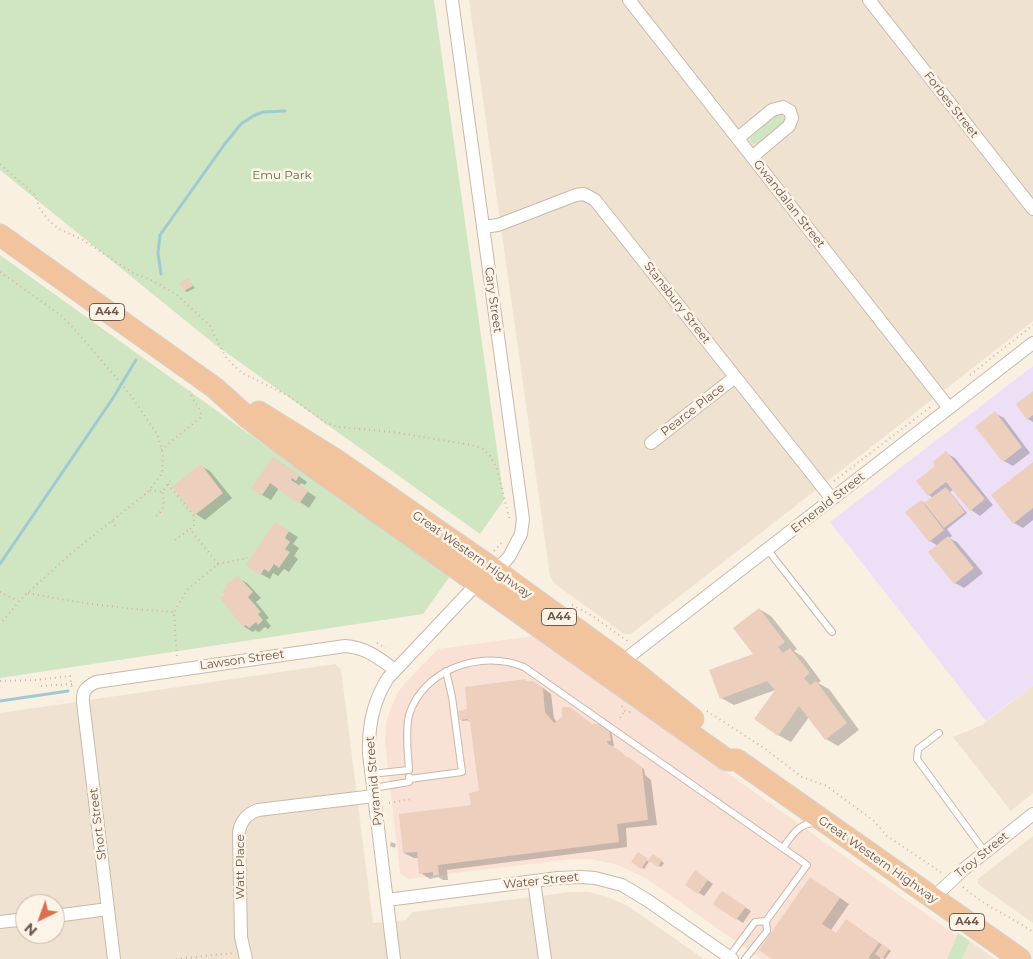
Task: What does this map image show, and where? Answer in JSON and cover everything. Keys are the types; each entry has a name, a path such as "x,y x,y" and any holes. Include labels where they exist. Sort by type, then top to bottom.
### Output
{"highway":[{"name":"Great Western Highway","path":"0,235 215,388 306,440 622,662 734,751 737,760"},
{"name":"Great Western Highway","path":"490,570 727,760 737,760 1020,959"}],"street":[{"name":"Cary Street","path":"452,0 523,519 521,534 509,557 490,570"},
{"name":"Gwandalan Street","path":"629,0 949,408"},
{"name":"Forbes Street","path":"869,0 1033,210"},
{"path":"738,138 775,108 783,107 790,111 792,118 789,126 752,156"},
{"name":"Stansbury Street","path":"483,227 498,225 576,195 584,194 590,196 599,204 832,499"},
{"name":"Emerald Street","path":"622,662 1033,343"},
{"name":"Pearce Place","path":"651,443 735,377"},
{"name":"Pyramid Street","path":"394,959 371,774 369,742 372,713 384,684 395,670 490,570"},
{"name":"Lawson Street","path":"85,689 96,682 345,646 360,648 369,652 395,670"},
{"name":"Short Street","path":"85,689 82,695 114,959"},
{"name":"Watt Place","path":"245,955 241,937 239,832 243,820 249,814 258,810 373,792"},
{"name":"Troy Street","path":"933,898 957,875 1033,814"},
{"name":"Water Street","path":"387,900 534,881 581,877 602,879 622,885 647,900 730,958"},
{"path":"534,881 545,959"},
{"path":"65,915 108,909"},
{"path":"0,922 15,920"}],"lane":[{"path":"768,549 832,632"},
{"path":"409,780 409,718 414,704 429,684 446,671 460,665 486,660 508,662 524,667 807,865 766,921 767,931 745,959"},
{"path":"373,792 409,780 462,772 452,697 446,671"},
{"path":"939,733 918,750 917,759 985,852"},
{"path":"371,774 408,770"},
{"path":"783,848 794,833 804,825 812,823 827,824"},
{"path":"730,958 755,922 766,921"}],"path":[{"path":"0,164 35,195 40,209 49,221 60,230 83,240 134,273 177,295 210,326 224,354 248,377 289,396 326,423 339,427 393,432 472,445 483,449 498,469 510,526"},
{"path":"0,272 62,316 130,394 157,434 161,450 162,472 150,490 74,551 19,601 0,624"},
{"path":"965,379 1033,325"},
{"path":"161,450 201,417 201,412 192,399 191,389"},
{"path":"831,483 935,403"},
{"path":"162,492 169,483 194,516 194,526 175,540"},
{"path":"150,490 162,492"},
{"path":"156,516 161,513 164,501 162,492"},
{"path":"112,521 116,526"},
{"path":"190,528 218,564"},
{"path":"490,570 495,551 506,538"},
{"path":"177,659 174,612 187,590 218,564 248,558"},
{"path":"0,592 19,601"},
{"path":"28,593 126,608 174,612"},
{"path":"0,682 70,676"},
{"path":"41,686 70,683 82,686 85,689"},
{"path":"702,708 764,748 802,777 827,786 874,821 887,836 938,871"},
{"path":"620,718 625,711"},
{"path":"389,803 411,799"},
{"path":"961,886 982,902 1019,922 1033,932"},
{"path":"176,959 245,955"}],"shaded area":[{"path":"469,0 1033,0 1033,321 631,634 624,634 555,584 550,576"},
{"path":"1033,366 1033,685 986,721 830,522"},
{"path":"534,636 957,936 947,959 761,959 647,879 618,865 590,859 571,859 408,879 400,873 385,743 386,723 398,692 438,649"},
{"path":"335,664 341,669 373,923 406,920 412,912 571,892 589,892 608,897 628,906 704,959 0,959 0,713"},
{"path":"1033,685 1033,793 1011,811 953,737 982,725"},
{"path":"1033,836 1033,923 978,884 978,879"},
{"path":"970,941 995,959 962,959"}],"green space":[{"name":"Emu Park","path":"0,0 434,0 504,500 480,534 213,343 0,170"},
{"path":"778,113 784,114 786,117 785,122 759,143 754,144 751,142 750,135"},
{"path":"0,255 245,431 451,575 423,614 0,678"},
{"path":"958,933 970,941 962,959 947,959"}],"building":[{"path":"188,278 193,286 184,291 179,283"},
{"path":"1033,391 1033,415 1027,420 1016,404"},
{"path":"995,411 1022,447 1003,462 975,427"},
{"path":"946,451 985,499 970,511 946,482 928,496 916,481 935,466 933,462"},
{"path":"273,457 296,473 299,476 296,481 292,478 291,480 308,491 299,504 270,483 261,496 251,488"},
{"path":"1033,462 1033,508 1013,524 991,495"},
{"path":"201,464 223,493 195,515 172,487"},
{"path":"946,487 965,512 944,528 924,503"},
{"path":"921,500 944,530 929,542 905,512"},
{"path":"275,522 289,531 285,538 290,542 285,549 290,552 279,568 274,564 269,572 264,569 260,575 246,565"},
{"path":"948,536 974,568 954,584 928,552"},
{"path":"238,576 253,592 248,597 261,612 258,614 263,620 258,625 256,622 249,628 246,625 243,627 220,598 225,595 222,592 227,588 226,585"},
{"path":"759,608 785,642 778,647 783,653 790,648 810,673 804,678 810,685 816,681 847,723 825,740 799,706 778,736 754,719 775,690 767,681 720,699 709,670 753,654 733,628"},
{"path":"526,679 527,682 533,681 543,688 545,712 554,723 562,717 562,707 570,707 592,724 608,722 611,741 607,741 608,744 642,767 648,820 617,824 619,842 438,865 439,875 433,876 433,872 419,874 417,852 403,853 399,814 471,805 469,793 479,791 470,722 468,722 468,719 460,720 458,711 467,709 465,687"},
{"path":"638,852 648,859 641,869 631,862"},
{"path":"653,854 662,860 658,867 648,860"},
{"path":"695,870 708,880 698,894 685,885"},
{"path":"810,877 840,898 822,924 836,933 846,919 879,943 869,957 871,959 772,959 759,950"},
{"path":"722,891 746,907 736,920 713,904"},
{"path":"882,944 889,949 882,959 875,954"}],"waterway":[{"path":"161,274 158,253 160,235 224,145 241,124 253,116 263,112 285,111"},
{"path":"0,564 113,398 136,360"},
{"path":"0,701 68,691"}]}
